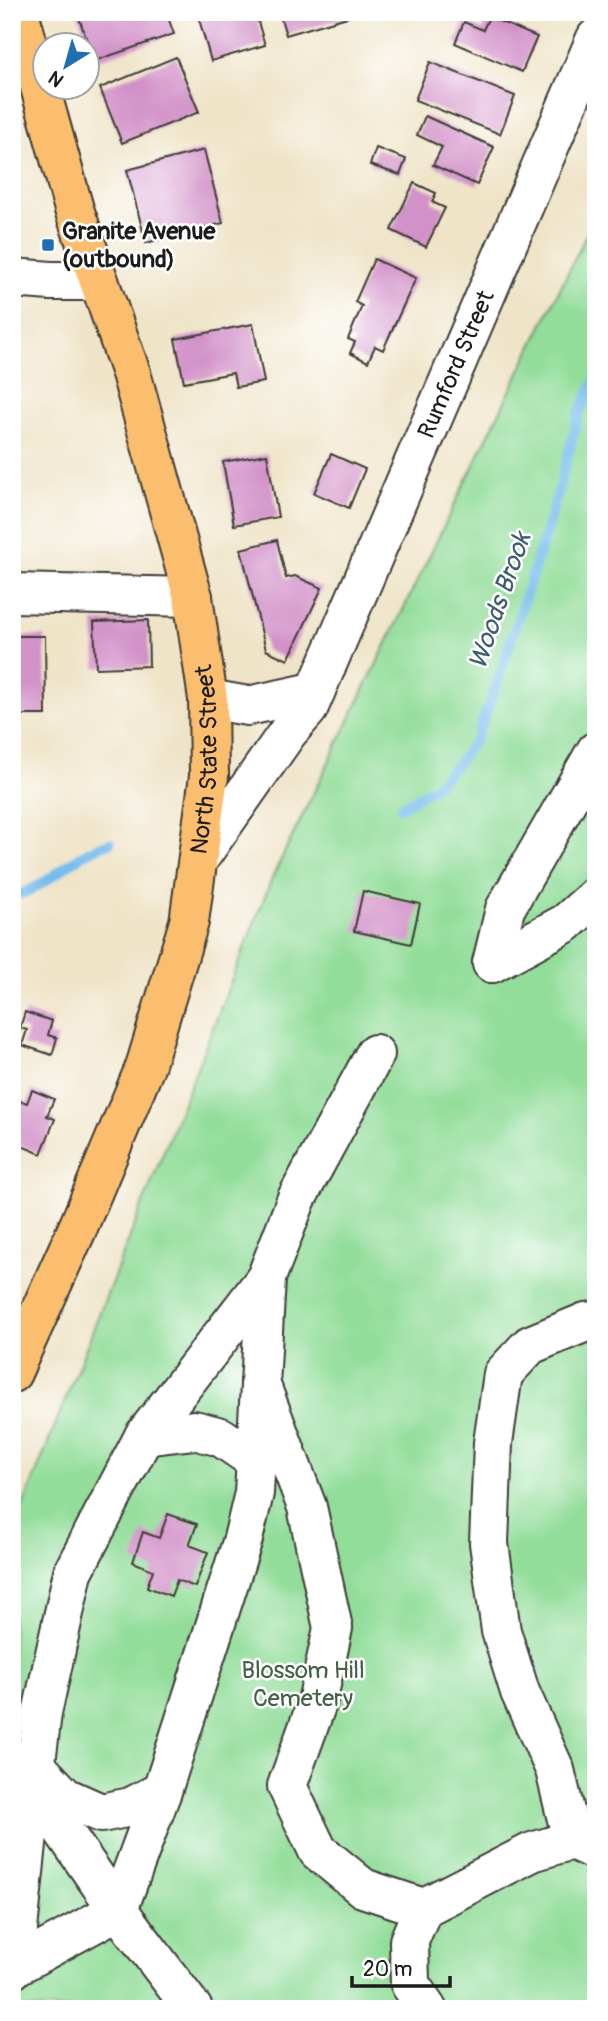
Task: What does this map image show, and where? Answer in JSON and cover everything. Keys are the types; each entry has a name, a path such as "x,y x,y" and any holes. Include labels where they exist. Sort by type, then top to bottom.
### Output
{"main road":[{"name":"North State Street","path":"12,1373 79,1225 145,1067 189,922 209,776 208,699 194,597 131,373 24,69 19,12"}],"street":[{"name":"Rumford Street","path":"198,860 307,709 596,38"},
{"path":"12,278 99,281"},
{"path":"12,593 194,597"},
{"path":"208,699 248,706 313,692"},
{"path":"596,751 505,909 492,963 566,923 596,896"},
{"path":"13,1969 42,1713 74,1572 144,1436 266,1278 297,1198 374,1054"},
{"path":"13,1969 118,1910 162,1791 243,1539 254,1493 266,1278"},
{"path":"427,2009 410,1984 409,1941 423,1908 532,1853 584,1846 555,1770 520,1692 501,1631 489,1543 493,1443 503,1374 530,1345 586,1322 596,1321"},
{"path":"260,1383 307,1507 333,1628 317,1703 287,1786 317,1851 363,1888 423,1908"},
{"path":"144,1436 194,1430 221,1437 256,1461"},
{"path":"34,1776 65,1797 101,1813 131,1807 162,1791"},
{"path":"34,1776 118,1910 193,2009"},
{"path":"147,1948 168,2009"}],"green space":[{"name":"Blossom Hill Cemetery","path":"596,215 596,2009 12,2009 12,1534 273,876"}],"building":[{"path":"77,12 166,12 174,34 102,58 102,32 84,32"},
{"path":"197,12 255,12 265,45 211,61"},
{"path":"279,12 345,12 347,17 286,35"},
{"path":"489,17 537,37 522,72 455,43 464,22 483,30"},
{"path":"176,57 199,112 122,143 102,87"},
{"path":"430,62 515,96 500,134 415,100"},
{"path":"425,116 494,147 477,185 433,165 442,147 417,135"},
{"path":"376,148 406,159 400,175 370,165"},
{"path":"204,150 223,223 146,243 127,170"},
{"path":"414,183 436,193 432,202 445,208 426,247 391,230"},
{"path":"374,259 416,278 383,350 375,346 368,362 350,353 355,342 348,339 362,306 355,302"},
{"path":"253,324 264,382 236,387 233,373 184,382 175,339"},
{"path":"267,454 278,517 234,525 223,462"},
{"path":"331,454 365,469 349,508 314,493"},
{"path":"277,540 286,578 295,576 322,588 288,660 266,650 241,549"},
{"path":"148,620 149,666 96,668 94,622"},
{"path":"12,636 45,636 46,715 12,715"},
{"path":"363,891 420,904 411,944 354,931"},
{"path":"25,1012 52,1021 48,1035 57,1038 52,1055 22,1045 27,1030 20,1028"},
{"path":"32,1090 54,1099 47,1116 55,1119 41,1154 12,1142 12,1123 21,1101 27,1103"},
{"path":"168,1514 197,1524 189,1545 208,1552 195,1587 177,1580 171,1596 147,1587 153,1570 133,1562 143,1532 159,1538"}],"waterway":[{"name":"Woods Brook","path":"401,807 434,787 457,764 476,739 498,681 557,497 579,413 596,379"},
{"name":"Woods Brook","path":"12,896 37,886 83,855 110,843"}],"place":[{"name":"Granite Avenue (outbound)","path":"48,245"}]}
